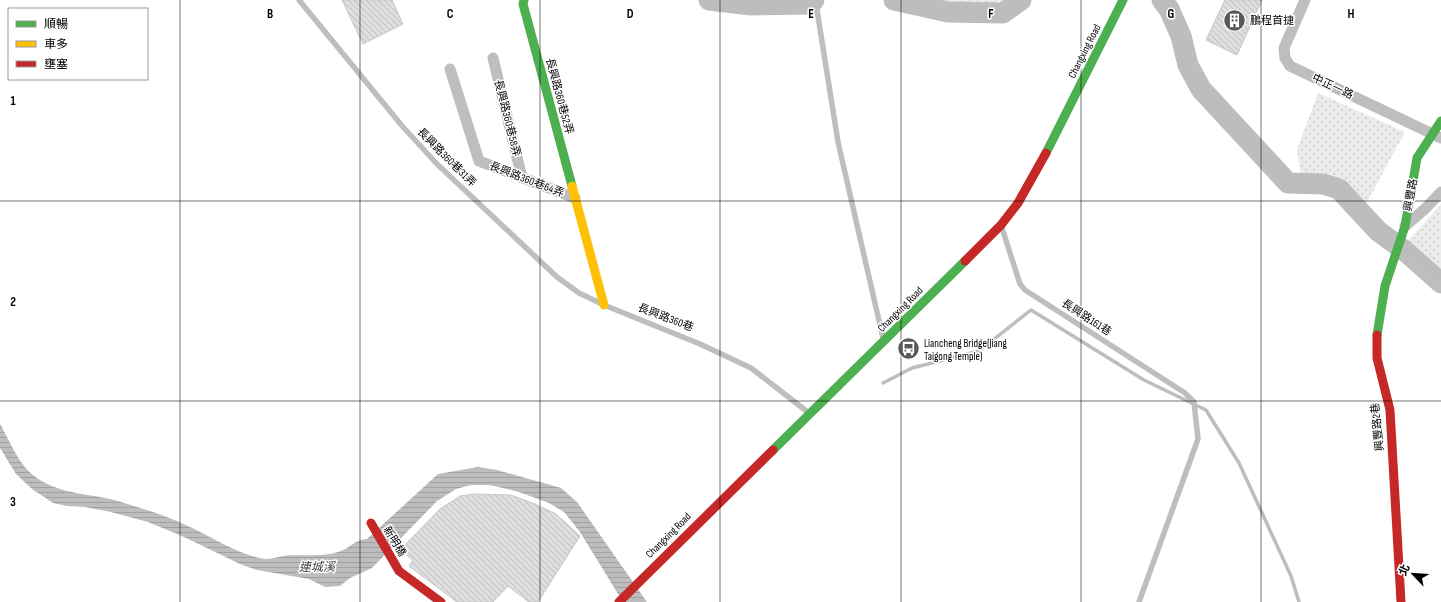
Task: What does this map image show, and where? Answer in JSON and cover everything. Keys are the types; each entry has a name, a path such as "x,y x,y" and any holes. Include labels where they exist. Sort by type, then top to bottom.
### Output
{"street":[{"name":"長興路360巷52弄","path":"524,0 523,4 575,198"},
{"name":"Changxing Road","path":"619,602 812,414 1001,226 1018,203 1037,171 1123,0"},
{"name":"中正一路","path":"1305,0 1284,48 1285,58 1290,66 1437,136"},
{"name":"長興路360巷58弄","path":"493,58 522,178"},
{"name":"長興路360巷64弄","path":"450,69 478,161 575,198"},
{"name":"興豐路","path":"1405,226 1417,158 1437,136 1441,121"},
{"name":"興豐路","path":"1405,226 1426,208 1441,192"},
{"path":"575,198 604,305"},
{"name":"興豐路2巷","path":"1401,602 1390,410 1377,358 1377,328 1385,286 1405,226"},
{"name":"新明橋","path":"371,523 399,571 441,602"}],"lane":[{"name":"長興路360巷31弄","path":"299,0 403,127 437,164 557,277 579,293 604,305"},
{"path":"306,0 307,8"},
{"path":"817,10 838,142 884,343"},
{"name":"長興路161巷","path":"1001,226 1020,284 1025,290 1185,394 1194,402 1198,439 1139,602"},
{"path":"1396,253 1418,266 1441,289"},
{"name":"長興路360巷","path":"604,305 700,344 751,368 812,414"}],"shaded area":[{"path":"931,0 1004,0 987,4 958,4"},
{"path":"1318,93 1405,132 1366,204 1346,183 1301,176 1297,149"},
{"path":"1441,204 1441,275 1407,242"}],"water":[{"name":"連城溪","path":"0,424 20,461 31,473 47,484 68,491 110,499 156,513 182,523 245,554 265,559 283,556 322,555 337,552 357,541 367,539 438,474 478,467 497,470 561,488 577,502 647,602 623,602 580,532 564,512 549,503 519,492 490,485 471,485 456,489 437,501 372,568 350,578 340,586 325,587 309,579 257,570 240,564 182,536 148,522 111,512 53,503 32,489 16,474 0,448"}],"building":[{"path":"342,0 392,0 403,24 363,44"},
{"name":"鵬程首捷","path":"1225,0 1262,0 1237,55 1206,40"},
{"path":"474,494 511,495 535,504 556,514 580,536 538,602 529,602 508,586 493,602 457,602 409,566 413,560 400,550 440,509 460,496"}],"waterway":[{"path":"709,0 751,5 810,4 814,0"},
{"path":"894,0 948,12 1003,13 1021,0"},
{"path":"1162,0 1169,9 1181,36 1188,65 1201,89 1288,183 1323,184 1339,189 1378,231 1405,251 1441,283"},
{"path":"883,383 912,368 979,351 1031,310 1144,380 1206,410 1239,463 1291,576 1299,602"}],"traffic: fast":[{"path":"524,0 523,4 572,186"},
{"path":"1046,153 1123,0"},
{"path":"1377,335 1385,286 1405,226 1417,158 1441,121"},
{"path":"773,450 965,261"}],"traffic: slow":[{"path":"572,186 604,305"}],"traffic: jam":[{"path":"965,261 1001,225 1018,203 1046,153"},
{"path":"1377,335 1377,358 1390,410 1401,602"},
{"path":"619,602 773,450"},
{"path":"371,523 399,571 441,602"}],"place":[{"name":"鵬程首捷","path":"1234,20"},
{"name":"Liancheng Bridge(Jiang Taigong Temple)","path":"909,349"}]}
